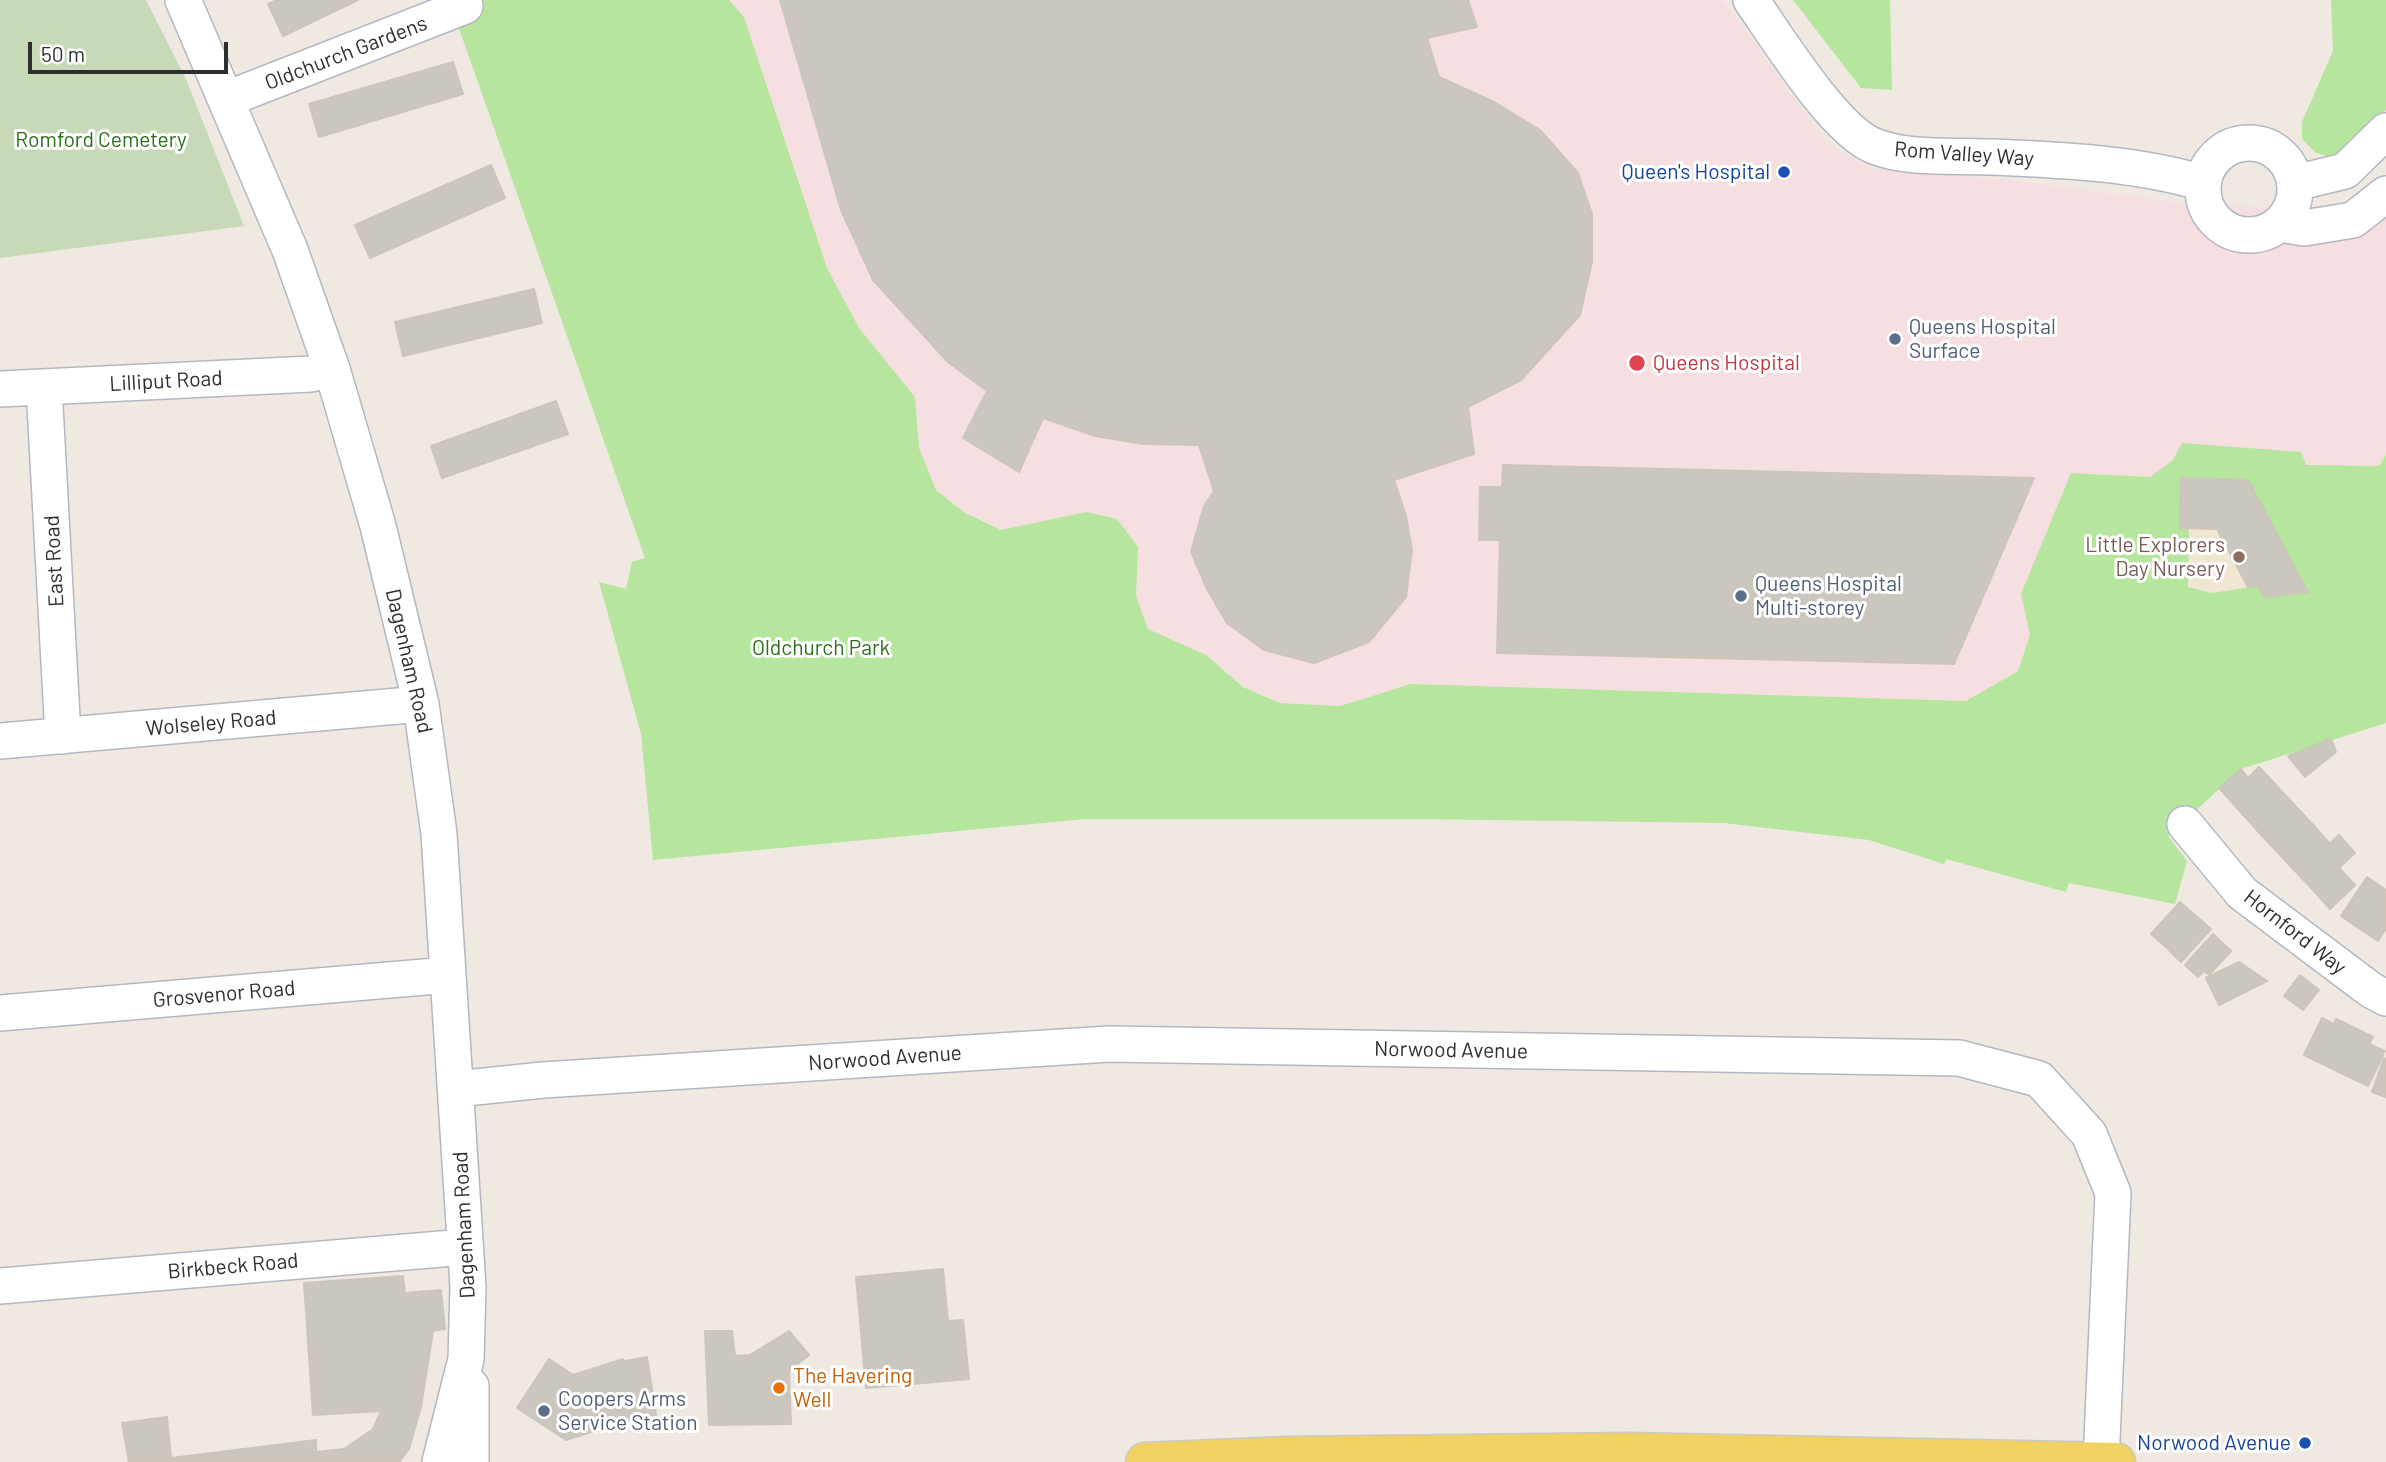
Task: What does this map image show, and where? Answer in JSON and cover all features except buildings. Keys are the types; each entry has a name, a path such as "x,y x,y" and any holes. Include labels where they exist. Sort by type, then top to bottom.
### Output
{"main road":[{"path":"1145,1462 1629,1451 2116,1462"}],"street":[{"name":"Dagenham Road","path":"183,0 289,250 332,369 379,526 421,704 437,821 466,1247 466,1359 476,1452"},
{"name":"Rom Valley Way","path":"1751,0 1816,90 1848,127 1873,146 1908,154 2014,158 2157,169 2203,183"},
{"name":"Oldchurch Gardens","path":"227,99 465,6"},
{"path":"2295,183 2345,171 2386,131"},
{"path":"2256,143 2279,154 2287,162 2295,183 2292,206 2280,224 2255,236 2242,236 2224,229 2211,217 2203,200 2203,183 2207,168 2227,148 2256,143"},
{"path":"2280,224 2304,228 2353,220 2386,194"},
{"name":"Lilliput Road","path":"0,389 311,374 332,369"},
{"name":"East Road","path":"44,387 63,736"},
{"name":"Wolseley Road","path":"0,741 421,704"},
{"name":"Hornford Way","path":"2185,824 2242,893 2371,990 2386,998"},
{"name":"Grosvenor Road","path":"0,1013 448,975"},
{"name":"Norwood Avenue","path":"456,1089 543,1080 1110,1044 1959,1058 2039,1079 2090,1134 2113,1193 2101,1461"},
{"name":"Birkbeck Road","path":"0,1286 466,1247"},
{"name":"Dagenham Road","path":"440,1462 466,1359"}],"shaded area":[{"name":"Queens Hospital","path":"729,0 1723,0 1827,144 1870,168 2009,180 2187,204 2386,212 2386,455 2379,466 2306,465 2301,452 2173,460 2021,594 2030,635 2018,671 1966,701 1411,684 1340,706 1280,703 1243,687 1206,655 1148,629 1136,596 1138,547 1086,512 1001,530 965,513 936,490 919,448 915,397 859,328 827,268 744,17"},
{"name":"Little Explorers Day Nursery","path":"2181,478 2248,480 2308,592 2258,586 2212,593 2188,587 2189,528 2180,528"}],"green space":[{"name":"Romford Cemetery","path":"0,0 146,0 186,79 244,226 0,258"},
{"name":"Oldchurch Park","path":"449,0 729,0 744,17 827,268 859,328 915,397 919,448 936,490 965,513 1001,530 1086,512 1117,519 1138,547 1136,596 1148,629 1206,655 1243,687 1280,703 1340,706 1411,684 1966,701 2018,671 2030,635 2021,594 2071,473 2150,477 2173,460 2182,443 2301,452 2306,465 2379,466 2386,455 2386,723 2241,769 2168,836 2187,861 2175,904 2069,883 2066,892 1946,859 1944,864 1869,840 1724,823 1085,819 653,860 641,734 599,582 626,589 632,562 645,558","holes":["2181,478 2248,480 2308,591 2264,597 2258,586 2212,593 2188,587 2189,528 2180,527"]},
{"path":"1793,0 1890,0 1892,90 1861,88"},
{"path":"2331,0 2386,0 2386,110 2370,128 2331,157 2316,153 2302,139 2302,122 2333,51"}],"place":[{"name":"Queen's Hospital","path":"1784,172"},
{"name":"Queens Hospital Surface","path":"1895,339"},
{"name":"Queens Hospital","path":"1637,363"},
{"name":"Little Explorers Day Nursery","path":"2239,557"},
{"name":"Queens Hospital Multi-storey","path":"1741,596"},
{"name":"The Havering Well","path":"779,1388"},
{"name":"Coopers Arms Service Station","path":"544,1411"},
{"name":"Norwood Avenue","path":"2305,1443"}]}
